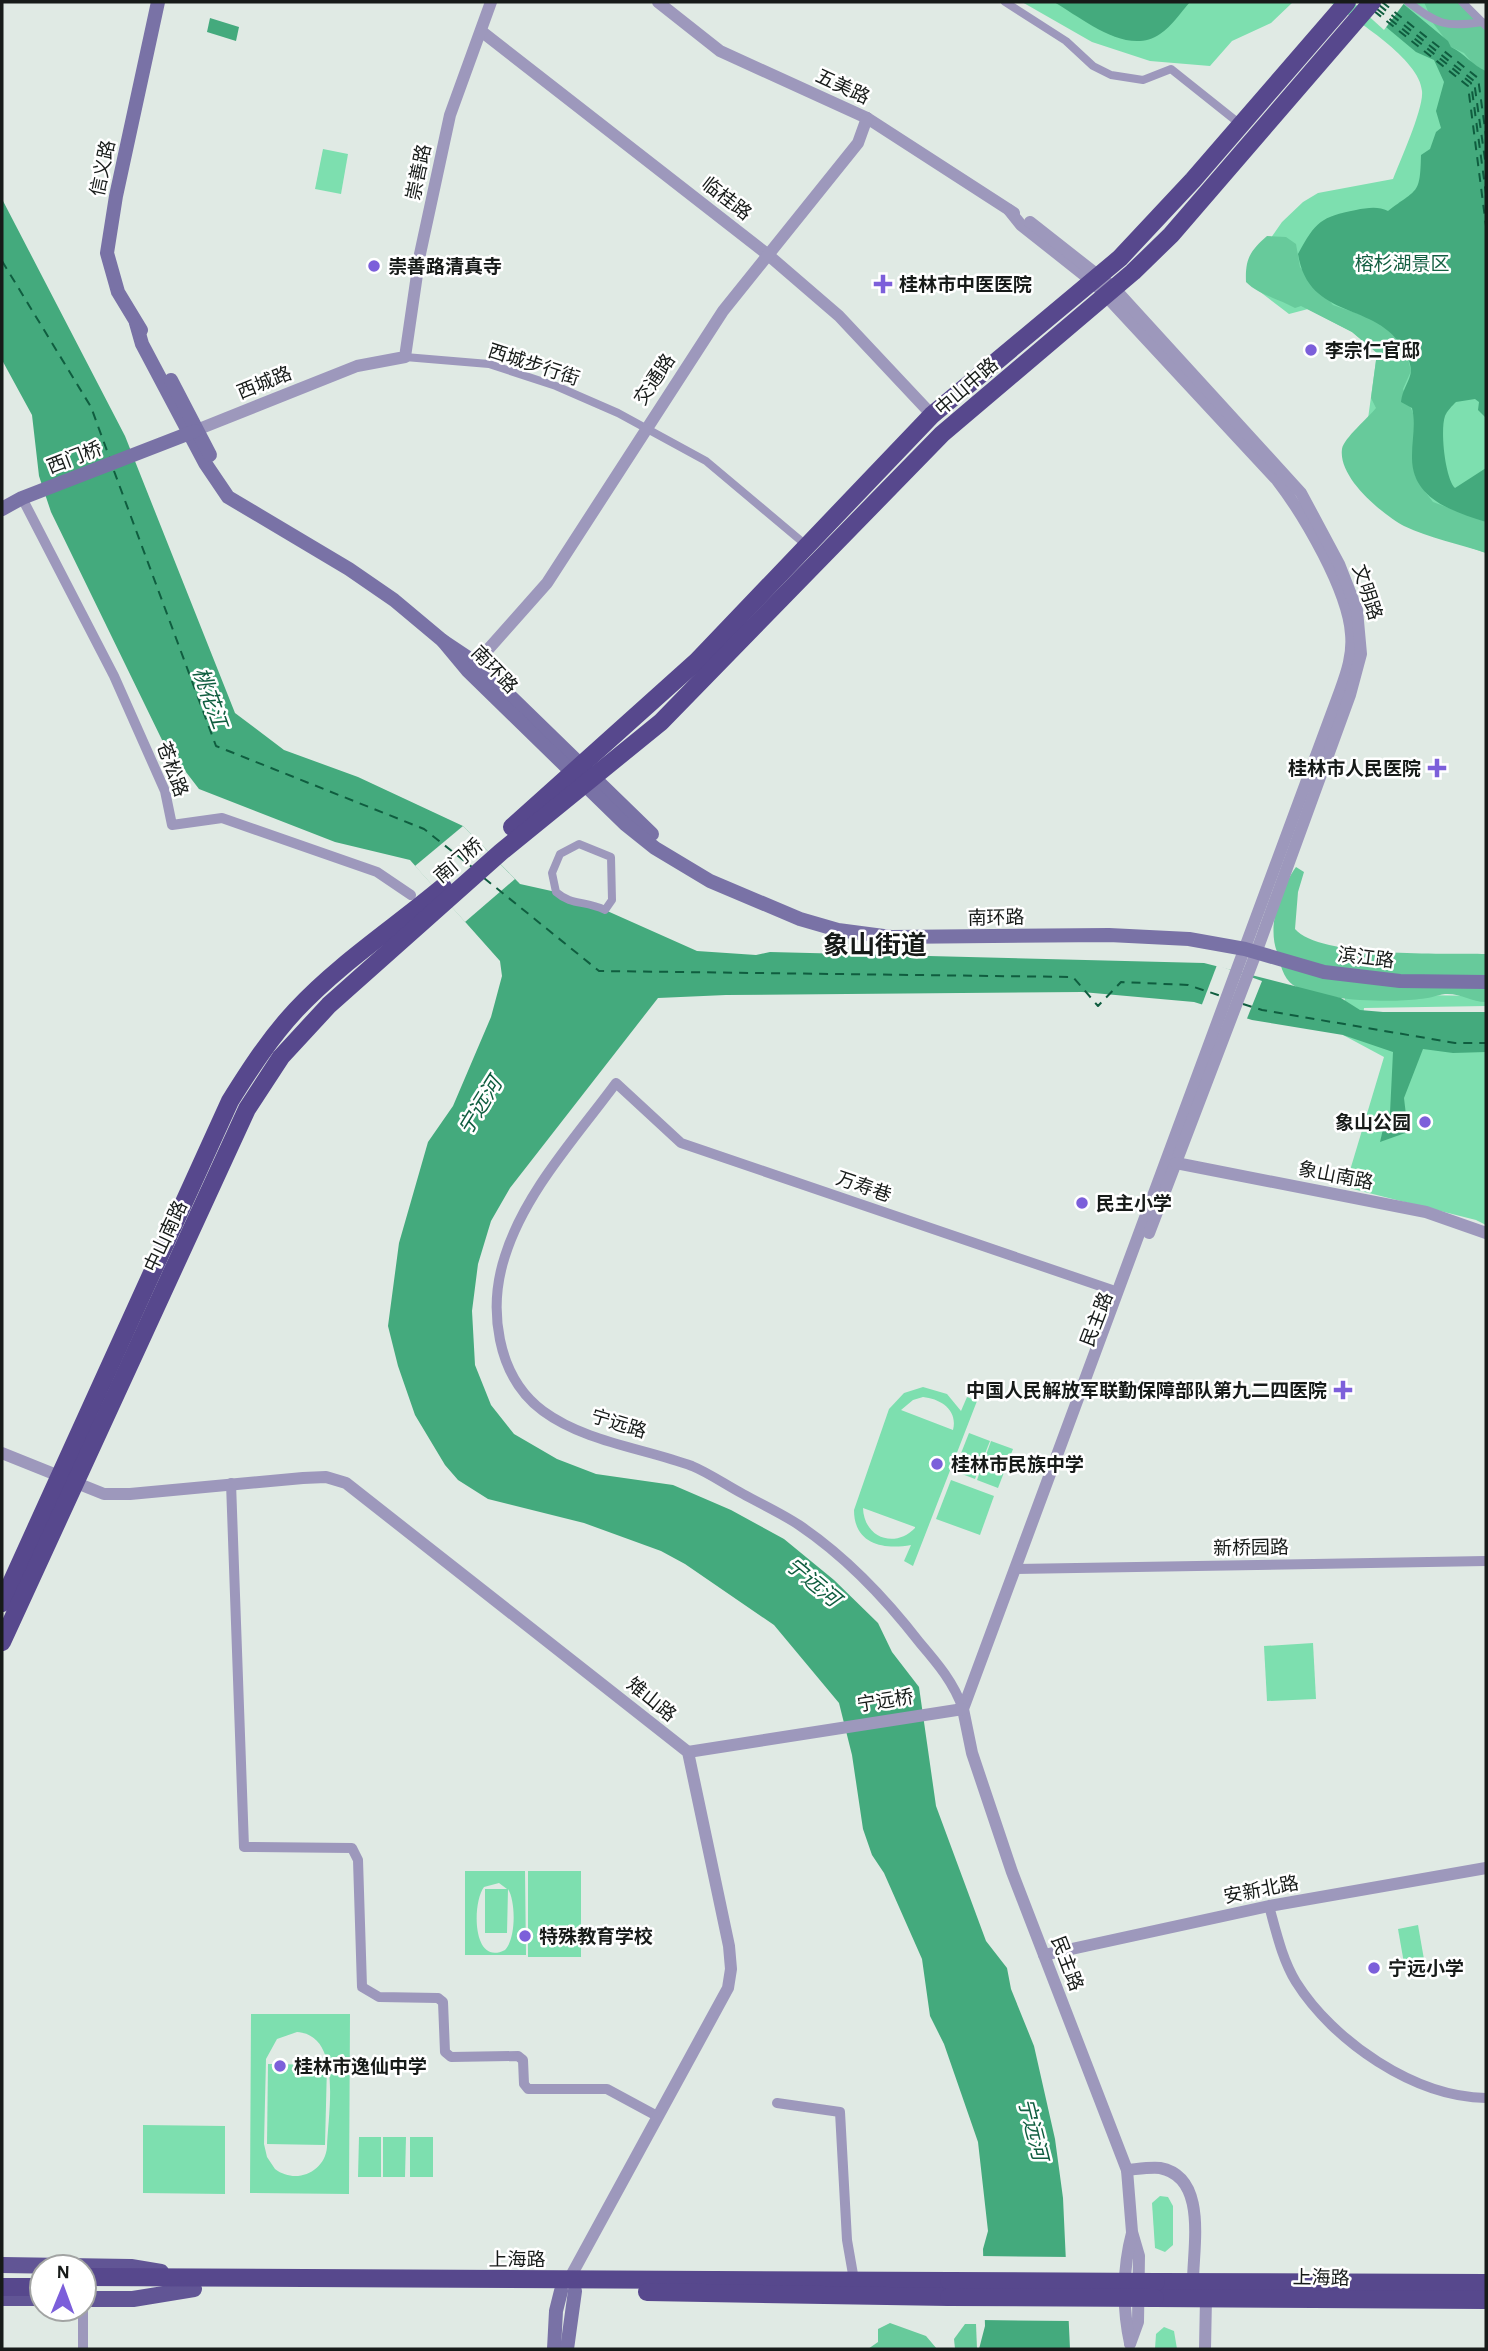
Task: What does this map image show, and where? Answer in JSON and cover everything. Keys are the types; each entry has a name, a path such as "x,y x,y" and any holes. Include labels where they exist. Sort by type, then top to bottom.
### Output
{"highway":[{"name":"中山中路","path":"582,774 661,722 711,674 942,434 1110,292 1171,235 1372,2"},
{"name":"中山中路","path":"582,774 697,661 932,415 1096,279 1156,221 1345,4"},
{"name":"南门桥","path":"439,897 582,774"},
{"name":"中山南路","path":"2,1642 67,1481 220,1122 242,1082 279,1030 316,991 388,928 439,897"},
{"name":"中山南路","path":"2,1603 67,1481"},
{"path":"2,2277 28,2277"},
{"name":"上海路","path":"98,2278 194,2283 949,2289"},
{"name":"上海路","path":"569,2287 854,2280 949,2289"},
{"name":"上海路","path":"1193,2282 1486,2283"},
{"path":"949,2289 1156,2290 1193,2282"},
{"name":"上海路","path":"98,2287 194,2283"},
{"path":"2,2287 28,2287"},
{"name":"上海路","path":"1156,2290 1206,2298 1486,2300"}],"main road":[{"name":"信义路","path":"157,9 116,196 107,253 110,273 136,323 142,344 194,431"},
{"name":"南环路","path":"194,431 242,506 349,569 476,663 582,774"},
{"name":"西城路","path":"140,453 194,431"},
{"name":"西门桥","path":"2,509 22,498 140,453"},
{"name":"南环路","path":"443,641 468,671 660,841 753,900 825,927 891,937 1109,935 1215,942 1251,951"},
{"name":"滨江路","path":"1251,951 1324,972 1360,977 1486,982"},
{"path":"2,2265 131,2267 194,2283"},
{"path":"98,2299 132,2299 194,2283"},
{"path":"554,2349 556,2311 569,2287"},
{"path":"567,2349 569,2287"},
{"path":"2,2298 28,2298"}],"street":[{"name":"崇善路","path":"405,357 420,254 450,115 491,2"},
{"name":"五美路","path":"657,2 720,51 867,118 1026,219 1096,279"},
{"path":"1005,2 1066,41 1093,66 1111,75 1143,80 1171,69 1241,125"},
{"path":"1408,2 1433,19 1452,27 1484,24"},
{"path":"1462,2 1484,24"},
{"name":"临桂路","path":"481,31 767,254 839,316 932,415"},
{"name":"交通路","path":"476,663 547,583 604,498 646,426 723,311 858,143 867,118"},
{"name":"文明路","path":"1096,279 1277,480 1301,516 1349,614 1352,654 1348,668 1225,1019"},
{"name":"西城步行街","path":"405,357 476,362 523,373 592,400 646,426"},
{"name":"西城路","path":"194,431 357,366 405,357"},
{"path":"646,426 706,461 806,545"},
{"name":"苍松路","path":"22,498 114,676 165,790 172,825 222,818 377,872 411,895"},
{"path":"579,844 611,857 612,900 605,910 589,902 574,903 556,892 552,873 559,853 579,844"},
{"name":"民主路","path":"1019,1569 1176,1163 1225,1019"},
{"name":"民主路","path":"1130,2347 1125,2322 1125,2256 1132,2232 1127,2170 1012,1872 972,1753 963,1709 983,1670 1118,1292 1225,1019"},
{"name":"万寿巷","path":"617,1083 681,1143 1118,1292"},
{"name":"宁远路","path":"617,1083 537,1191 505,1254 496,1301 501,1346 515,1380 541,1410 559,1421 602,1439 654,1452 696,1468 798,1525 833,1552 891,1606 956,1687 963,1709"},
{"name":"象山南路","path":"1176,1163 1426,1213 1486,1233"},
{"name":"雉山路","path":"2,1453 104,1494 326,1477 346,1483 688,1752"},
{"path":"231,1483 244,1847 352,1849 358,1860 362,1987 379,1997 438,1998 443,2002 445,2052 451,2057 518,2056 523,2060 524,2084 528,2089 607,2090 657,2116"},
{"name":"新桥园路","path":"1019,1569 1486,1561"},
{"name":"宁远桥","path":"688,1752 963,1709"},
{"path":"569,2287 657,2116 716,2013 731,1969 724,1916 688,1752"},
{"name":"安新北路","path":"1044,1955 1269,1906 1486,1868"},
{"path":"1269,1906 1281,1949 1294,1979 1314,2008 1349,2043 1379,2064 1410,2078 1450,2092 1486,2098"},
{"path":"777,2104 841,2112 847,2240 854,2280"},
{"path":"1127,2170 1158,2168 1174,2172 1186,2183 1194,2199 1193,2282"},
{"path":"1205,2349 1206,2298"},
{"path":"83,2323 83,2349"}],"green space":[{"path":"1022,2 1293,2 1271,23 1232,41 1210,66 1150,61 1092,42"},
{"name":"榕杉湖景区","path":"1330,2 1454,2 1486,34 1486,553 1404,525 1367,426 1377,353 1352,332 1308,309 1289,314 1259,291 1261,252 1282,222 1303,202 1318,193 1393,179 1422,99 1418,79 1399,54"},
{"path":"323,149 348,154 341,194 315,189"},
{"name":"象山公园","path":"1345,994 1486,996 1486,1006 1364,1008 1361,1034 1486,1047 1486,1225 1476,1220 1345,1187 1384,1057 1343,1035"},
{"path":"923,1387 947,1394 961,1411 967,1397 977,1401 913,1566 904,1561 911,1545 890,1546 872,1542 859,1531 854,1510 889,1409 904,1393","holes":["923,1397 936,1400 947,1407 953,1417 953,1430 901,1410 913,1400","863,1508 915,1527 915,1528 899,1538 882,1537 869,1527"]},
{"path":"969,1433 990,1441 975,1479 954,1471"},
{"path":"991,1441 1013,1449 998,1488 977,1480"},
{"path":"951,1480 994,1496 980,1535 936,1519"},
{"path":"1313,1643 1316,1699 1267,1701 1264,1646"},
{"path":"465,1871 525,1871 526,1955 465,1955","holes":["499,1883 507,1889 485,1889 485,1933 507,1933 508,1889 512,1902 514,1920 509,1945 505,1950 494,1953 486,1950 478,1931 480,1895 484,1887"]},
{"path":"528,1871 581,1871 581,1957 528,1957"},
{"path":"1418,1925 1425,1965 1405,1969 1398,1929"},
{"path":"251,2014 350,2014 349,2194 250,2193","holes":["297,2032 312,2036 321,2046 330,2078 327,2147 325,2156 315,2169 300,2176 292,2176 275,2169 267,2157 264,2144 266,2059 277,2039"]},
{"path":"268,2064 327,2065 325,2145 267,2144"},
{"path":"143,2125 225,2126 225,2194 143,2193"},
{"path":"359,2137 381,2137 381,2177 358,2177"},
{"path":"383,2137 406,2137 405,2177 383,2177"},
{"path":"410,2137 433,2137 433,2177 410,2177"},
{"path":"1160,2196 1168,2197 1173,2206 1173,2245 1165,2252 1155,2248 1152,2203"},
{"path":"1164,2327 1174,2331 1177,2349 1155,2349 1156,2334"}],"shaded area":[{"path":"1424,2 1458,2 1486,30 1486,71 1474,65 1464,53 1451,47 1433,23"},
{"path":"1267,236 1286,237 1296,244 1300,267 1333,305 1379,321 1392,331 1407,355 1411,371 1403,389 1415,418 1415,476 1433,502 1486,522 1486,553 1404,526 1384,513 1354,483 1347,472 1342,449 1376,408 1371,398 1377,353 1352,332 1301,306 1295,308 1263,294 1246,282 1246,267 1250,256"},
{"path":"1296,867 1304,872 1298,892 1295,929 1308,938 1329,945 1355,949 1486,954 1486,1002 1451,994 1406,1000 1354,1000 1318,994 1293,985 1282,970 1274,942 1274,919 1280,897"},
{"path":"890,2323 926,2336 937,2349 868,2349 878,2342 878,2329"},
{"path":"965,2324 976,2324 977,2349 955,2349 954,2339"}],"water":[{"path":"1054,2 1190,2 1160,34 1147,40 1133,41 1105,33"},
{"path":"1356,2 1401,2 1448,41 1451,47 1486,71 1486,418 1478,410 1479,402 1475,399 1456,402 1445,416 1443,432 1446,465 1455,488 1486,468 1486,522 1447,508 1426,493 1418,483 1413,471 1412,408 1401,402 1411,371 1405,352 1392,334 1378,323 1329,301 1315,291 1305,276 1298,254 1315,227 1327,218 1368,208 1388,211 1411,194 1420,177 1421,155 1430,149 1436,132 1441,128 1436,111 1444,82 1434,60 1416,52"},
{"path":"210,18 239,27 236,41 207,32"},
{"path":"2,199 125,436 235,713 284,750 358,777 463,826 520,884 556,892 605,910 697,951 756,955 770,952 1204,963 1341,998 1360,1010 1486,1012 1486,1052 1453,1053 1423,1049 1404,1098 1408,1132 1380,1142 1390,1113 1393,1052 1343,1035 1252,1020 1194,1002 1082,992 658,998 510,1188 491,1221 478,1264 472,1311 475,1365 491,1405 514,1434 557,1459 596,1474 673,1485 731,1510 784,1539 834,1580 878,1623 892,1652 919,1687 936,1806 986,1941 1007,1968 1011,1989 1034,2046 1055,2139 1063,2198 1070,2349 979,2349 985,2326 983,2249 988,2231 978,2142 944,2044 930,2016 922,1959 884,1873 872,1855 863,1829 852,1755 839,1703 774,1625 685,1564 661,1551 584,1523 488,1499 458,1480 445,1465 415,1415 388,1326 399,1243 428,1142 453,1106 491,1017 502,976 500,961 410,860 335,842 199,789 163,742 51,512 39,476 32,415 2,360"}],"pier":[{"path":"1353,2 1405,2 1384,30"},
{"path":"463,826 515,879 465,922 415,866"},
{"path":"1217,965 1262,981 1246,1021 1201,1007"},
{"path":"980,2256 1069,2257 1071,2321 981,2320"}],"ferry route":[{"path":"1382,2 1478,78 1486,136"},
{"path":"1379,5 1474,81 1486,167"},
{"path":"1377,9 1471,83 1486,194"},
{"path":"1374,11 1468,86 1486,226"},
{"path":"2,261 91,407 110,459"},
{"path":"114,471 216,746 424,829 472,867"},
{"path":"484,878 599,971 1073,977 1098,1006 1121,982 1188,985 1221,996"},
{"path":"1243,1004 1262,1010 1455,1043 1486,1043"}],"place":[{"name":"崇善路清真寺","path":"374,266"},
{"name":"桂林市中医医院","path":"883,284"},
{"name":"李宗仁官邸","path":"1311,350"},
{"name":"桂林市人民医院","path":"1437,768"},
{"name":"象山公园","path":"1425,1122"},
{"name":"民主小学","path":"1082,1203"},
{"name":"中国人民解放军联勤保障部队第九二四医院","path":"1343,1390"},
{"name":"桂林市民族中学","path":"937,1464"},
{"name":"特殊教育学校","path":"525,1936"},
{"name":"宁远小学","path":"1374,1968"},
{"name":"桂林市逸仙中学","path":"280,2066"}],"district":[{"name":"象山街道","path":"875,945"}],"water label":[{"name":"桃花江","path":"210,698"},
{"name":"宁远河","path":"480,1106"},
{"name":"宁远河","path":"813,1582"},
{"name":"宁远河","path":"1033,2129"}]}
